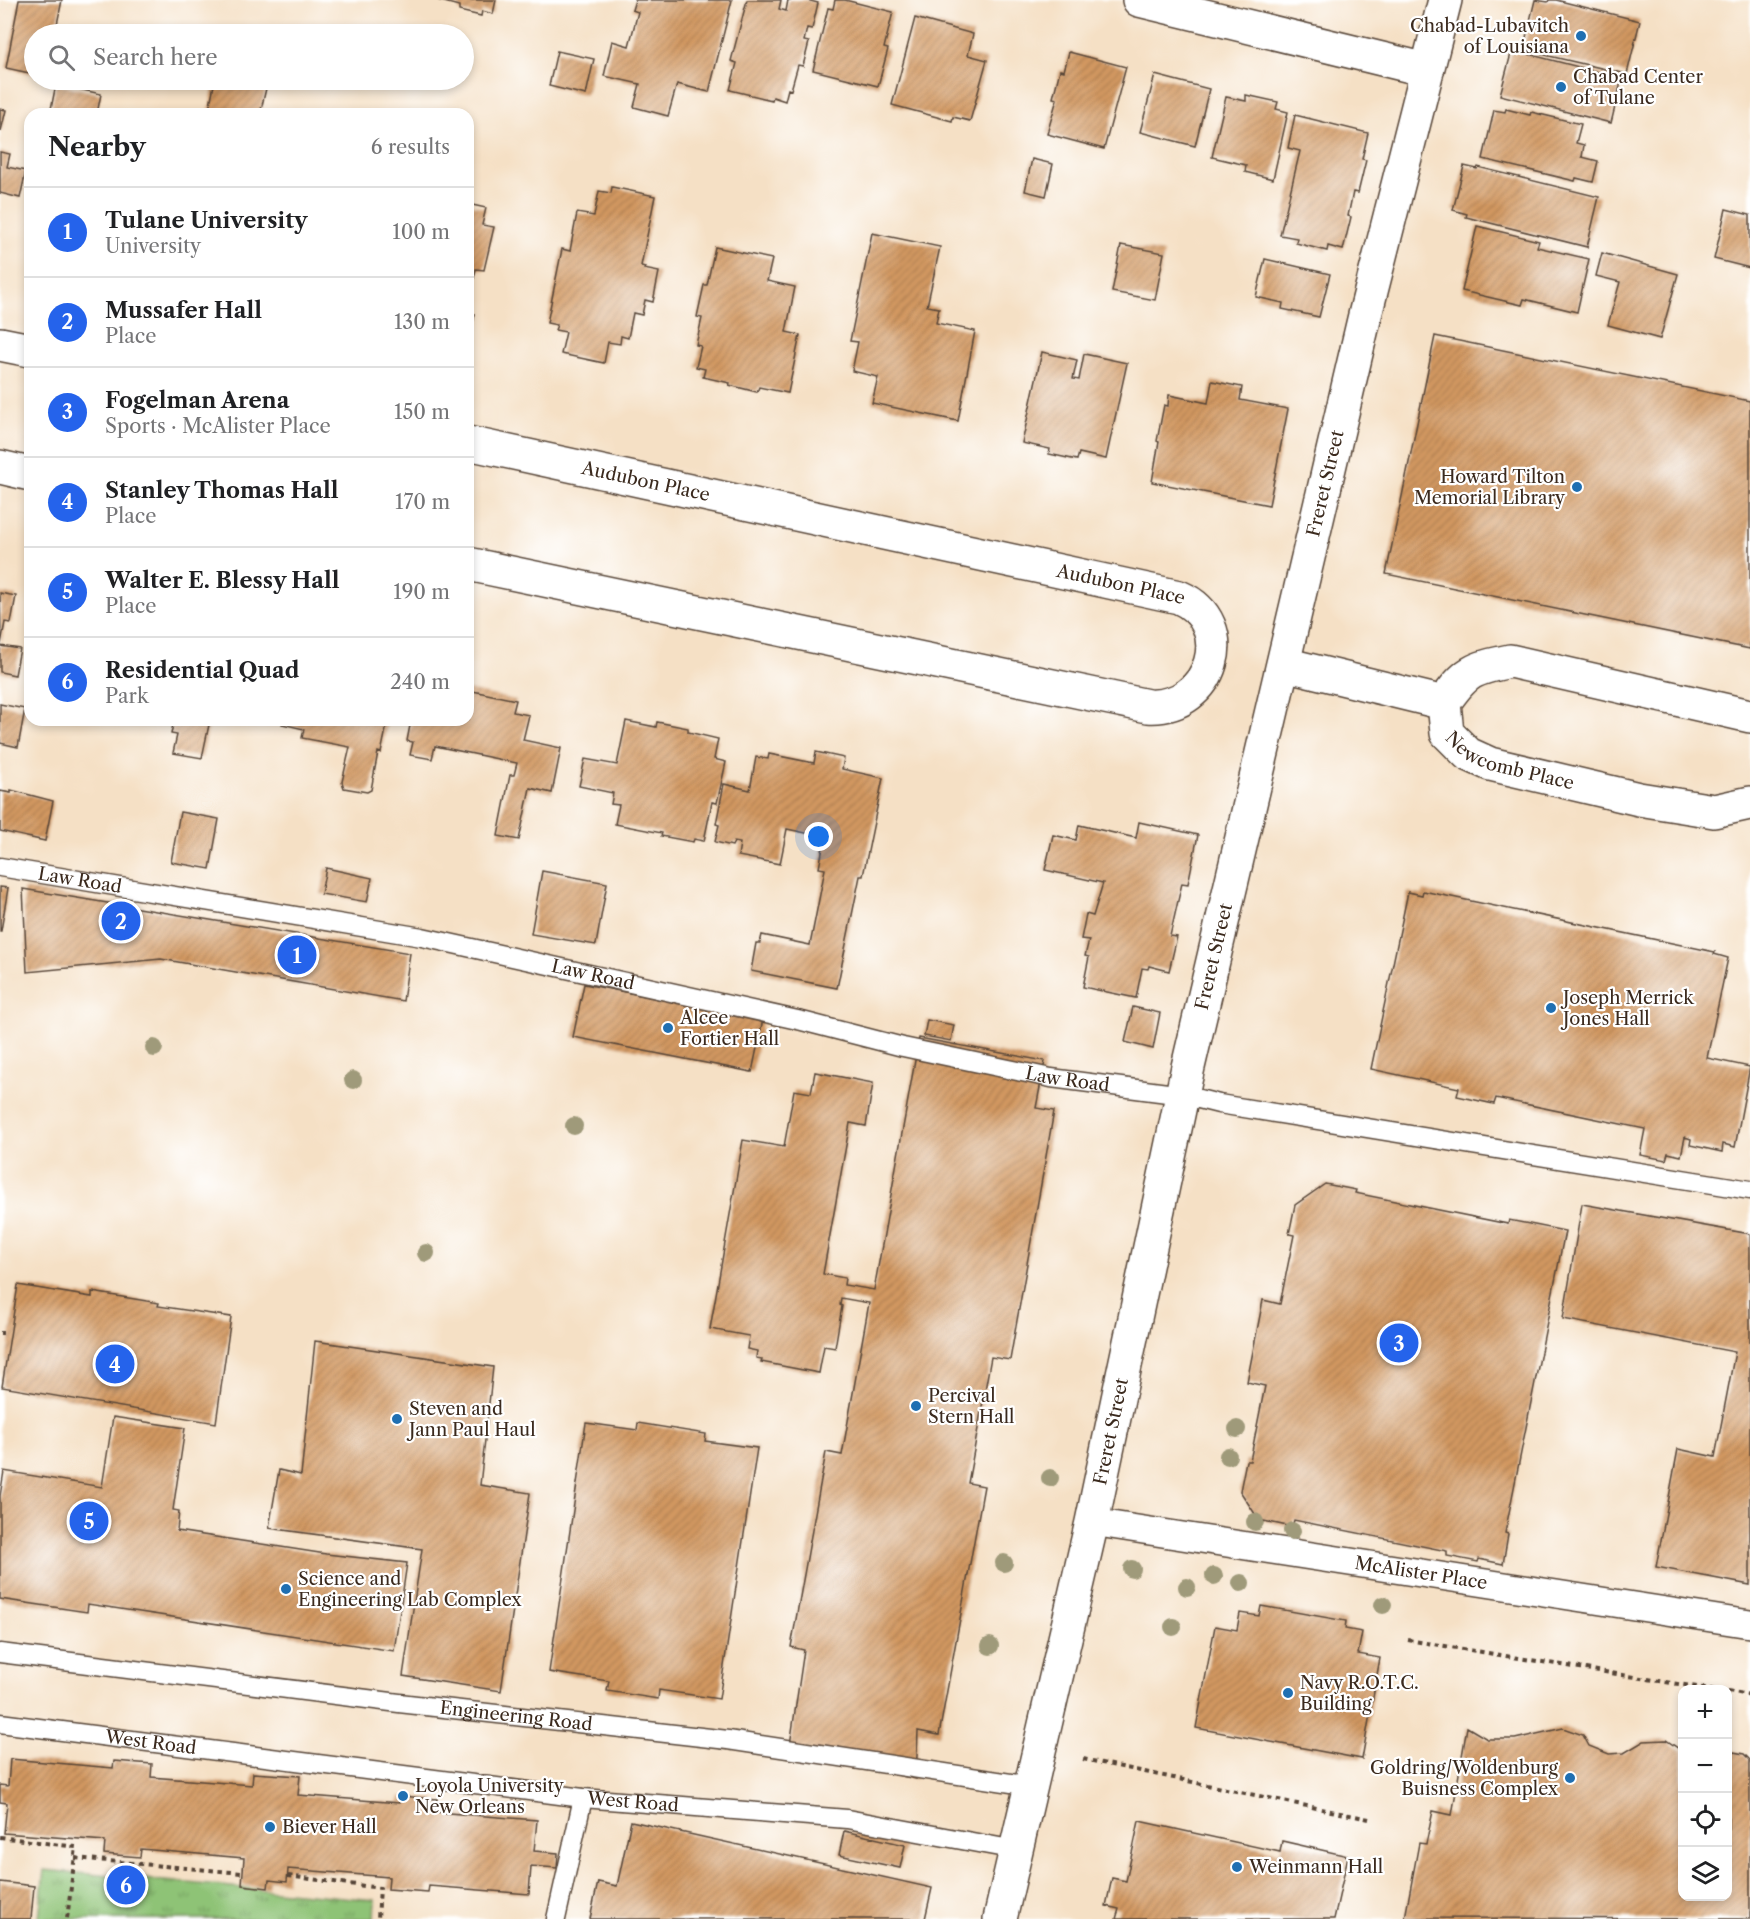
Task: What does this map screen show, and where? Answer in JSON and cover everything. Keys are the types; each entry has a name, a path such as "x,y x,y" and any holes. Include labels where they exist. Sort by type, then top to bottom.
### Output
{"street":[{"path":"1139,0 1427,70"},
{"name":"Freret Street","path":"1000,1919 1092,1522 1183,1095 1366,311 1445,0"},
{"path":"0,344 24,349"},
{"name":"Audubon Place","path":"474,444 1179,597 1191,603 1204,618 1212,636 1212,656 1206,675 1198,688 1173,703 1148,706 474,565"},
{"path":"0,467 24,473"},
{"name":"Newcomb Place","path":"1750,716 1510,661 1480,668 1459,680 1444,703 1447,733 1468,754 1490,764 1640,799 1714,811 1750,803"},
{"path":"1284,664 1444,703"},
{"name":"McAlister Place","path":"1092,1522 1750,1624"}],"lane":[{"name":"Law Road","path":"0,867 422,937 802,1021 890,1044 1051,1078 1183,1095 1219,1104 1750,1190"},
{"name":"Engineering Road","path":"0,1653 728,1740 1031,1786"},
{"name":"West Road","path":"0,1723 582,1798 846,1819 1016,1850"},
{"path":"556,1919 582,1798"}],"path":[{"path":"1408,1640 1690,1685"},
{"path":"1732,1692 1750,1695"},
{"path":"1083,1759 1369,1819"},
{"path":"0,1836 76,1847 67,1919"},
{"path":"75,1858 242,1873"},
{"path":"288,1876 380,1888 378,1919"}],"green space":[{"path":"44,1870 375,1900 374,1919 39,1919"}],"building":[{"path":"19,0 62,0 57,24 24,24 24,72 6,68"},
{"path":"437,0 496,0 493,14 482,11 481,16 459,11 459,6"},
{"path":"635,0 732,0 709,92 677,84 668,116 634,107 640,84 604,76 612,41 629,46 638,12 632,10"},
{"path":"747,0 781,0 779,9 786,11 788,0 807,0 818,3 812,29 807,28 804,41 809,42 803,66 798,65 791,90 788,89 785,101 730,90 737,63 731,61"},
{"path":"835,0 845,0 893,12 884,48 888,49 878,86 813,70 828,8 833,9"},
{"name":"Chabad-Lubavitch of Louisiana","path":"1535,0 1548,2 1556,0 1640,21 1627,74 1523,50"},
{"path":"915,18 973,34 968,55 987,60 970,121 953,117 952,121 892,105"},
{"name":"Chabad Center of Tulane","path":"1512,50 1622,78 1611,123 1500,95"},
{"path":"557,51 594,59 586,95 549,86"},
{"path":"1069,52 1126,67 1104,149 1047,134 1057,99 1053,98 1060,70 1064,71"},
{"path":"1155,75 1209,89 1195,146 1140,132"},
{"path":"55,90 83,90 101,94 98,108 51,108"},
{"path":"213,90 266,90 261,108 209,108"},
{"path":"1246,95 1278,102 1276,109 1288,112 1273,179 1245,172 1246,165 1212,157 1226,97 1246,101"},
{"path":"0,109 6,110 1,131 0,131"},
{"path":"1506,109 1530,115 1531,112 1581,124 1576,143 1584,145 1582,157 1598,161 1593,182 1576,178 1575,181 1483,159 1494,110 1505,112"},
{"path":"1295,115 1368,133 1362,159 1366,160 1358,193 1353,192 1348,216 1351,217 1343,250 1328,246 1327,251 1296,243 1297,238 1280,235 1300,151 1288,148"},
{"path":"0,152 10,154 7,167 24,171 24,180 20,198 0,193"},
{"path":"1032,159 1053,164 1046,196 1025,191"},
{"path":"1464,166 1477,169 1478,167 1599,197 1587,247 1466,217 1467,214 1453,210"},
{"path":"612,187 655,196 641,266 645,267 644,269 659,272 653,302 645,300 642,315 633,313 628,338 621,336 620,344 608,342 604,363 561,354 566,332 555,330 557,325 547,323 562,249 570,251 577,213 594,216 599,191 611,193"},
{"path":"474,205 486,208 482,225 494,227 484,270 476,269 474,278"},
{"path":"1726,209 1750,215 1750,268 1714,259"},
{"path":"1477,226 1539,241 1537,247 1589,259 1577,312 1524,299 1522,305 1462,291"},
{"path":"872,233 940,247 927,306 939,308 936,323 975,331 958,421 872,403 878,377 852,371 858,342 850,341"},
{"path":"1121,245 1164,253 1155,300 1112,292"},
{"path":"715,247 772,259 767,281 795,287 786,332 800,335 788,393 759,387 757,392 729,385 730,383 703,377 705,369 696,367 701,346 696,345 702,318 697,317"},
{"path":"1602,253 1678,274 1660,339 1608,325 1620,282 1596,276"},
{"path":"1265,259 1330,274 1319,317 1282,309 1283,303 1256,297"},
{"name":"Howard Tilton Memorial Library","path":"1435,336 1750,401 1750,649 1386,574"},
{"path":"1042,352 1077,360 1073,379 1079,380 1084,354 1127,363 1106,459 1079,453 1077,460 1049,454 1050,449 1022,443"},
{"path":"1212,381 1242,387 1240,400 1288,409 1269,505 1152,482 1164,405 1168,406 1169,395 1208,403"},
{"path":"0,593 16,596 11,623 5,622 1,644"},
{"path":"0,646 20,649 15,675 0,672"},
{"path":"474,691 516,700 513,712 529,715 523,740 561,748 552,793 530,788 519,840 498,836 510,775 514,775 517,763 435,746 432,759 410,755 413,742 407,741 410,726 474,726"},
{"path":"0,704 24,709 18,747 0,743"},
{"path":"626,721 656,727 657,722 688,728 688,732 718,739 714,759 726,762 717,803 712,802 704,841 694,839 693,842 661,836 662,833 615,824 619,805 611,804 613,793 579,786 585,759 617,765"},
{"path":"173,726 209,726 202,758 173,753 177,735 171,734"},
{"path":"291,726 387,726 381,753 378,752 371,790 367,792 344,788 342,782 350,747 302,738 304,729"},
{"path":"816,752 844,758 842,769 883,778 837,988 751,971 756,943 760,943 762,935 810,945 825,869 819,868 825,837 787,829 780,864 738,856 740,843 734,842 732,846 715,842 724,784 750,790 756,757 768,759 769,754 814,763"},
{"path":"11,790 53,801 45,841 0,831 0,791 11,793"},
{"path":"180,812 219,819 210,869 171,862"},
{"path":"1139,822 1198,835 1188,884 1182,883 1170,936 1177,937 1169,971 1149,966 1148,969 1142,968 1136,998 1083,987 1089,957 1085,956 1089,940 1081,939 1086,914 1093,916 1103,883 1045,870 1053,835 1076,840 1079,825 1136,838"},
{"path":"326,868 372,878 367,902 321,894"},
{"path":"542,871 607,883 596,945 531,934"},
{"path":"0,887 8,888 1,931 0,931"},
{"path":"23,889 410,953 403,1001 161,959 27,972"},
{"name":"Joseph Merrick Jones Hall","path":"1423,891 1715,952 1714,954 1728,958 1707,1058 1750,1067 1735,1147 1723,1144 1722,1152 1690,1145 1691,1139 1685,1137 1681,1156 1668,1153 1666,1160 1640,1155 1645,1129 1496,1098 1494,1104 1457,1096 1459,1088 1371,1069 1408,892 1422,895"},
{"name":"Alcee Fortier Hall","path":"584,984 763,1019 752,1072 573,1037"},
{"path":"1133,1007 1160,1013 1153,1049 1125,1042"},
{"path":"927,1020 954,1025 951,1041 924,1036"},
{"name":"Percival Stern Hall","path":"919,1038 1045,1061 1036,1108 1054,1111 1010,1360 991,1357 968,1483 984,1486 939,1735 918,1731 916,1779 789,1752 804,1650 791,1647 826,1452 842,1455 869,1303 841,1298 840,1305 842,1306 835,1348 824,1346 819,1373 761,1362 762,1359 756,1358 757,1351 747,1349 749,1336 710,1329 743,1140 784,1147 794,1090 811,1093 815,1072 873,1083 866,1126 850,1123 823,1274 845,1278 844,1285 874,1290"},
{"path":"1325,1184 1356,1190 1355,1193 1508,1224 1509,1220 1565,1231 1505,1533 1508,1534 1503,1564 1447,1556 1447,1551 1294,1520 1292,1527 1259,1520 1240,1491 1246,1461 1250,1461 1265,1386 1247,1382 1263,1300 1280,1304 1294,1235 1289,1234 1295,1205"},
{"path":"1582,1204 1750,1234 1750,1585 1656,1567 1678,1449 1715,1457 1735,1352 1563,1319"},
{"path":"18,1285 92,1297 92,1292 159,1303 158,1306 231,1317 216,1423 2,1387"},
{"name":"Steven and Jann Paul Haul","path":"315,1341 493,1367 480,1485 530,1493 501,1691 403,1676 422,1549 269,1528 279,1470 301,1475"},
{"path":"113,1417 185,1428 173,1510 179,1511 177,1531 326,1554 407,1563 394,1651 88,1604 87,1612 0,1599 0,1496 4,1471 102,1487"},
{"path":"586,1423 637,1430 638,1423 706,1434 705,1441 757,1448 719,1699 659,1690 658,1699 607,1691 609,1681 549,1672"},
{"name":"Navy R.O.T.C. Building","path":"1261,1606 1346,1621 1345,1629 1362,1632 1358,1654 1380,1658 1362,1759 1196,1728 1215,1626 1237,1630 1240,1613 1259,1616"},
{"path":"1467,1727 1487,1739 1515,1739 1563,1728 1583,1735 1589,1746 1609,1754 1624,1753 1644,1741 1666,1740 1678,1748 1678,1901 1732,1901 1732,1752 1744,1754 1750,1760 1750,1919 1405,1918 1419,1843 1426,1844 1433,1811 1452,1815"},
{"name":"Biever Hall","path":"10,1759 113,1768 114,1761 152,1764 151,1777 252,1785 253,1773 300,1776 298,1795 399,1803 400,1796 437,1799 436,1812 537,1820 534,1851 558,1853 557,1868 531,1866 529,1894 429,1886 428,1892 388,1889 389,1877 288,1869 287,1882 269,1880 268,1888 242,1885 244,1858 141,1849 140,1857 104,1854 105,1841 4,1833 7,1803 0,1802 0,1785 8,1786"},
{"path":"631,1821 932,1888 925,1919 590,1919 598,1882 617,1886"},
{"name":"Weinmann Hall","path":"1139,1821 1280,1852 1282,1841 1348,1856 1334,1919 1116,1919 1119,1909 1106,1906 1112,1878 1126,1881"},
{"path":"844,1831 905,1845 900,1868 839,1855"},
{"path":"0,1882 34,1886 31,1919 0,1919"}],"place":[{"name":"Chabad-Lubavitch of Louisiana","path":"1581,36"},
{"name":"Chabad Center of Tulane","path":"1561,87"},
{"name":"Howard Tilton Memorial Library","path":"1577,487"},
{"name":"Mussafer Hall","path":"121,921"},
{"name":"Tulane University","path":"297,955"},
{"name":"Joseph Merrick Jones Hall","path":"1551,1008"},
{"name":"Alcee Fortier Hall","path":"668,1028"},
{"name":"Fogelman Arena","path":"1399,1343"},
{"name":"Stanley Thomas Hall","path":"115,1364"},
{"name":"Percival Stern Hall","path":"916,1406"},
{"name":"Steven and Jann Paul Haul","path":"397,1419"},
{"name":"Walter E. Blessy Hall","path":"89,1521"},
{"name":"Science and Engineering Lab Complex","path":"286,1589"},
{"name":"Navy R.O.T.C. Building","path":"1288,1693"},
{"name":"Goldring/Woldenburg Buisness Complex","path":"1570,1778"},
{"name":"Loyola University New Orleans","path":"403,1796"},
{"name":"Biever Hall","path":"270,1827"},
{"name":"Weinmann Hall","path":"1237,1867"},
{"name":"Residential Quad","path":"126,1885"}]}
